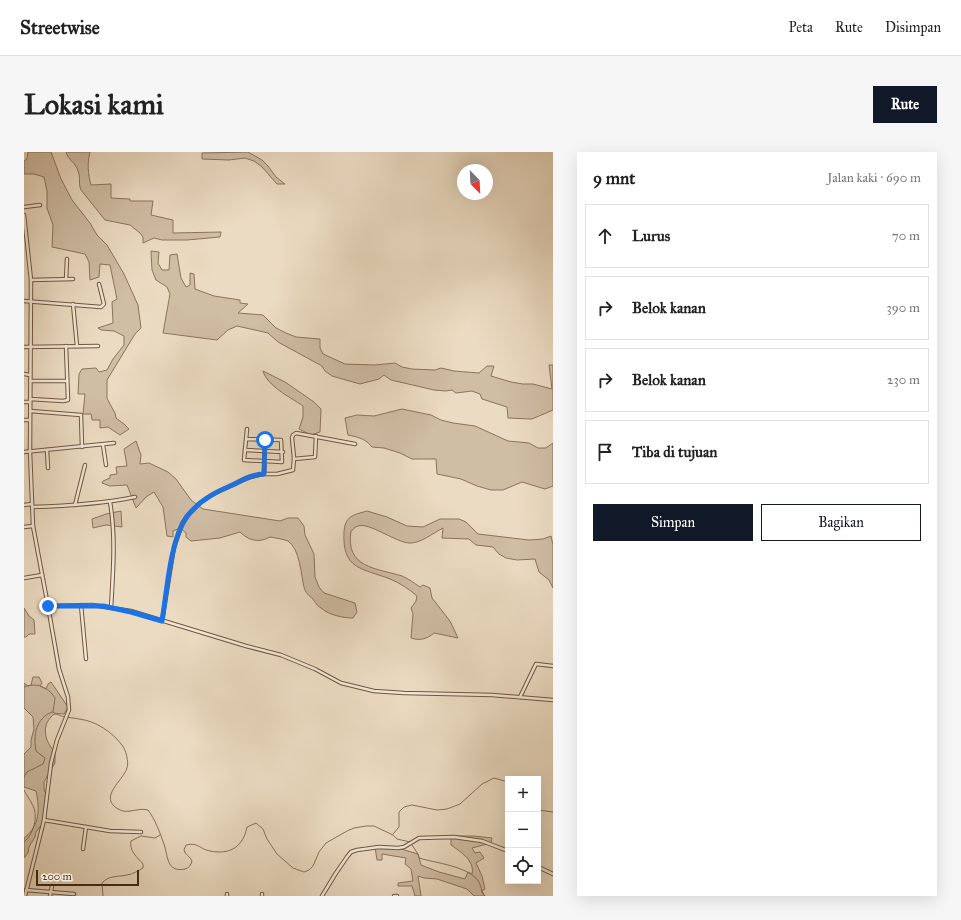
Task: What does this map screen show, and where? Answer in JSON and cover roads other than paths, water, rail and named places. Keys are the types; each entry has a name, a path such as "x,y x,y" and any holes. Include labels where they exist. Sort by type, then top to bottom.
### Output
{"street":[{"path":"24,207 40,205"},
{"path":"24,215 26,245 31,280 30,452 33,526 59,669 68,697 69,710 57,740 51,763 44,820 25,896"},
{"path":"66,279 67,259"},
{"path":"31,280 73,279"},
{"path":"24,301 96,307 103,306 99,284"},
{"path":"73,304 77,346"},
{"path":"24,346 98,346"},
{"path":"24,402 30,400 66,401 68,397 66,346"},
{"path":"24,374 30,375"},
{"path":"30,380 67,380"},
{"path":"30,411 81,415 82,447"},
{"path":"24,420 30,420"},
{"path":"246,429 244,460 282,462 283,452 281,440 246,439"},
{"path":"162,621 174,547 182,524 187,516 201,502 213,494 250,477 264,474 277,474 293,470 294,459 292,438 294,434 316,436 355,444"},
{"path":"264,474 265,436"},
{"path":"294,459 315,457 316,436"},
{"path":"24,452 114,443"},
{"path":"103,445 106,465"},
{"path":"47,450 48,468"},
{"path":"244,450 283,452"},
{"path":"76,505 85,465"},
{"path":"24,505 76,505 110,502 135,496"},
{"path":"110,502 113,518 112,532 114,553 111,608"},
{"path":"24,527 33,526"},
{"path":"24,578 42,575"},
{"path":"80,605 86,659"},
{"path":"48,606 80,605 111,608 131,612 280,655 315,669 341,683 374,691 393,693 492,695 553,700"},
{"path":"520,697 536,664 553,666"},
{"path":"44,820 110,831 141,832"},
{"path":"83,849 86,827"},
{"path":"322,896 351,852 357,850 378,847 393,849 404,847 419,838 429,837 467,838 482,841 505,850"},
{"path":"541,868 553,874"},
{"path":"50,894 52,886"},
{"path":"26,890 50,894 74,894"}],"waterway":[{"path":"24,687 38,685 46,688 55,698 53,712"},
{"path":"24,777 27,772 43,764 45,758 36,751 36,733 42,718 52,712"},
{"path":"53,712 63,716 91,722 103,728 122,745 127,756 128,765 125,773 111,794 110,799 112,804 122,811 140,809 148,810 159,831 167,858 171,866 174,868 179,870 185,869 191,864 192,861 184,850 186,845 194,844 206,850 224,852 239,844 247,827 256,823 263,829 267,839 277,854 293,868 304,872 313,866 319,852 326,843 354,828 374,826 393,835 397,839 410,842 419,858 468,872 479,882 485,896"},
{"path":"393,834 399,827 399,812 404,807 412,805 437,810 447,809 460,804 482,784 494,778 505,781"},
{"path":"24,790 34,808 35,813 33,829 28,839 24,842"},
{"path":"541,810 553,812"},
{"path":"103,896 102,883 105,880 111,877 131,874 143,868 143,864 132,851 131,841 141,836 155,838 160,835"}]}
